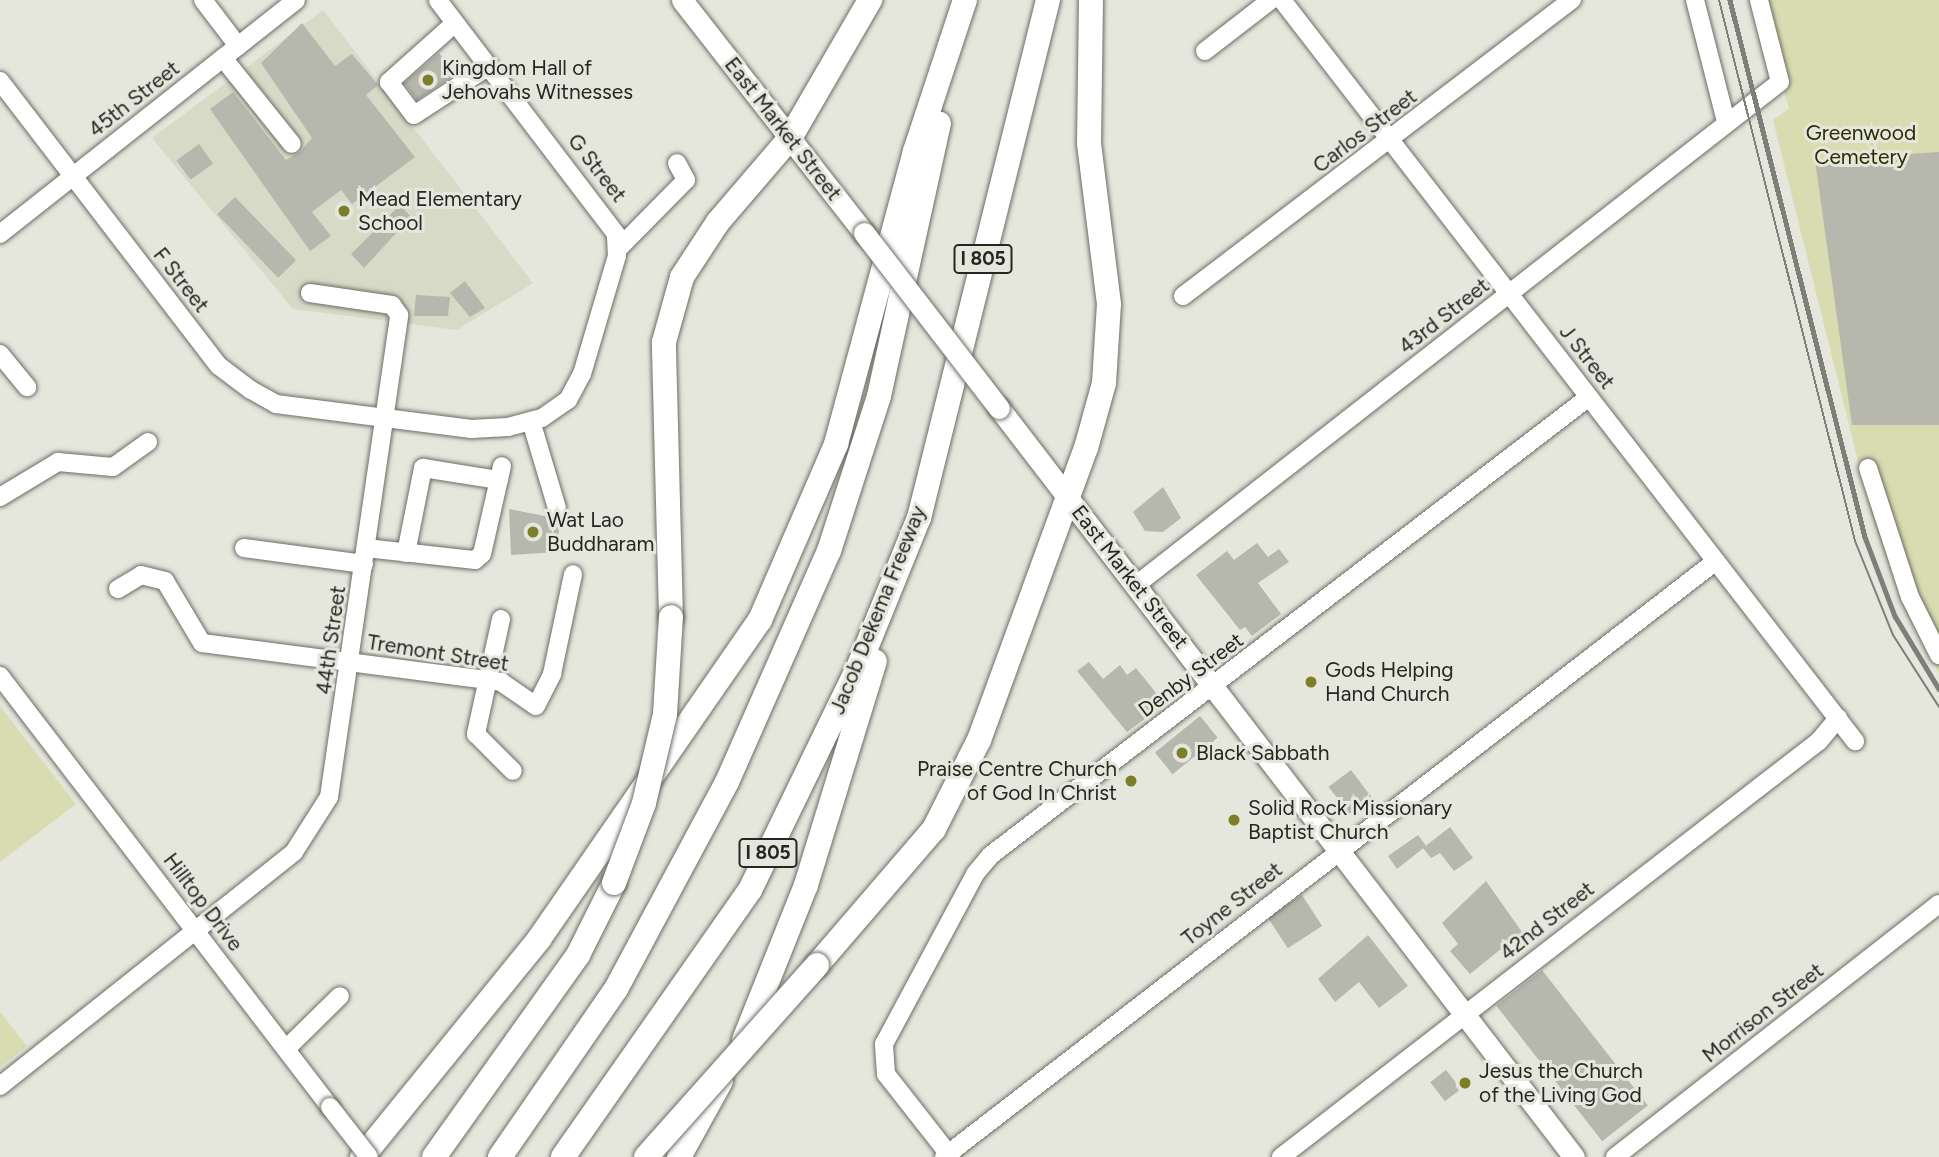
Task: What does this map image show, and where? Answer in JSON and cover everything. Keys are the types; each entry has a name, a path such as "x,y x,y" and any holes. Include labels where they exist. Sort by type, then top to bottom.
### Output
{"highway":[{"path":"434,1157 578,955 614,883 645,803 665,714 671,617 664,342 682,277 790,138 870,0"},
{"path":"362,1157 539,939 760,620 836,444 915,151 968,0"},
{"path":"499,1157 616,989 727,782 829,551 879,396 968,0"},
{"name":"Jacob Dekema Freeway","path":"563,1157 750,890 860,663 919,518 1048,0"},
{"path":"646,1157 934,829 979,740 1070,499 1104,383 1109,304 1089,143 1091,0"},
{"path":"679,1157 760,1012 806,885 919,518"}],"main road":[{"name":"East Market Street","path":"682,0 1070,499 1574,1157"}],"street":[{"path":"203,0 238,46"},
{"name":"45th Street","path":"0,234 296,0"},
{"name":"G Street","path":"438,0 616,242"},
{"path":"1205,51 1271,0"},
{"name":"J Street","path":"1282,0 1855,741"},
{"name":"Carlos Street","path":"1182,296 1391,141 1572,0"},
{"path":"1695,0 1726,122"},
{"name":"43rd Street","path":"1136,585 1780,82 1759,0"},
{"path":"455,23 388,82 414,115 489,66"},
{"path":"223,58 292,144"},
{"name":"F Street","path":"0,81 229,374 276,404 383,415"},
{"path":"383,415 471,429 531,421 568,400 582,374 616,242 686,180 677,163"},
{"name":"44th Street","path":"0,1086 198,934 305,839 329,797 352,663 397,310 310,293"},
{"path":"0,354 27,387"},
{"name":"Denby Street","path":"948,1156 887,1074 884,1044 991,855 1589,397"},
{"path":"531,421 557,508"},
{"path":"0,497 58,462 113,467 148,442"},
{"path":"244,548 365,556 406,553 475,560 501,473 423,468 406,553"},
{"path":"1868,468 1910,597 1939,655"},
{"name":"Toyne Street","path":"948,1156 1716,561"},
{"name":"Tremont Street","path":"118,589 141,575 165,581 202,643 489,680 521,690 536,706 552,674 573,574"},
{"path":"501,619 477,734 513,771"},
{"name":"Hilltop Drive","path":"0,676 369,1157"},
{"name":"42nd Street","path":"1281,1157 1819,741 1838,718"},
{"name":"Morrison Street","path":"1615,1157 1939,904"},
{"path":"287,1048 340,996"}],"shaded area":[{"name":"Mead Elementary School","path":"323,10 533,283 457,330 293,309 152,138"}],"green space":[{"name":"Greenwood Cemetery","path":"1760,0 1939,0 1939,673 1905,611 1871,513 1773,120 1789,109"},
{"path":"0,706 76,804 0,862"},
{"path":"0,1012 27,1046 0,1067"}],"building":[{"path":"302,23 335,66 352,54 378,85 366,95 415,157 352,204 341,190 312,212 331,236 310,251 210,109 233,92 286,160 300,152 312,138 261,63"},
{"name":"Kingdom Hall of Jehovahs Witnesses","path":"439,53 456,74 417,100 404,83"},
{"path":"199,144 213,163 190,180 176,160"},
{"path":"1939,152 1939,425 1852,425 1815,160"},
{"path":"235,197 296,260 278,278 217,214"},
{"path":"400,205 411,217 364,268 351,254"},
{"path":"465,281 485,308 470,317 450,293"},
{"path":"416,295 450,297 448,316 414,316"},
{"path":"1163,487 1181,518 1163,532 1145,531 1133,512"},
{"name":"Wat Lao Buddharam","path":"509,509 560,519 557,552 511,555"},
{"path":"1257,543 1268,557 1279,549 1289,562 1258,583 1281,614 1252,636 1245,627 1240,630 1196,575 1227,551 1234,560"},
{"path":"1089,662 1103,679 1120,665 1127,675 1136,668 1165,704 1127,732 1077,671"},
{"path":"1200,716 1218,738 1173,774 1155,753"},
{"path":"1351,770 1371,797 1349,814 1329,787"},
{"path":"1450,827 1473,858 1454,871 1440,853 1431,858 1423,848"},
{"path":"1418,835 1426,846 1397,869 1388,856"},
{"path":"1486,881 1522,932 1470,974 1450,951 1458,944 1442,923"},
{"path":"1302,895 1322,926 1288,948 1268,917"},
{"path":"1368,935 1408,986 1379,1008 1359,982 1335,1002 1318,979"},
{"path":"1542,970 1648,1106 1602,1141 1496,1006"},
{"path":"1446,1070 1461,1089 1445,1101 1430,1082"}],"tram line":[{"path":"1719,0 1855,541 1893,635 1939,707"}],"railway":[{"path":"1730,0 1865,537 1895,616 1939,689"}],"place":[{"name":"Kingdom Hall of Jehovahs Witnesses","path":"428,80"},
{"name":"Mead Elementary School","path":"344,211"},
{"name":"Wat Lao Buddharam","path":"533,532"},
{"name":"Gods Helping Hand Church","path":"1311,682"},
{"name":"Black Sabbath","path":"1182,753"},
{"name":"Praise Centre Church of God In Christ","path":"1131,781"},
{"name":"Solid Rock Missionary Baptist Church","path":"1234,820"},
{"name":"Jesus the Church of the Living God","path":"1465,1083"}]}
